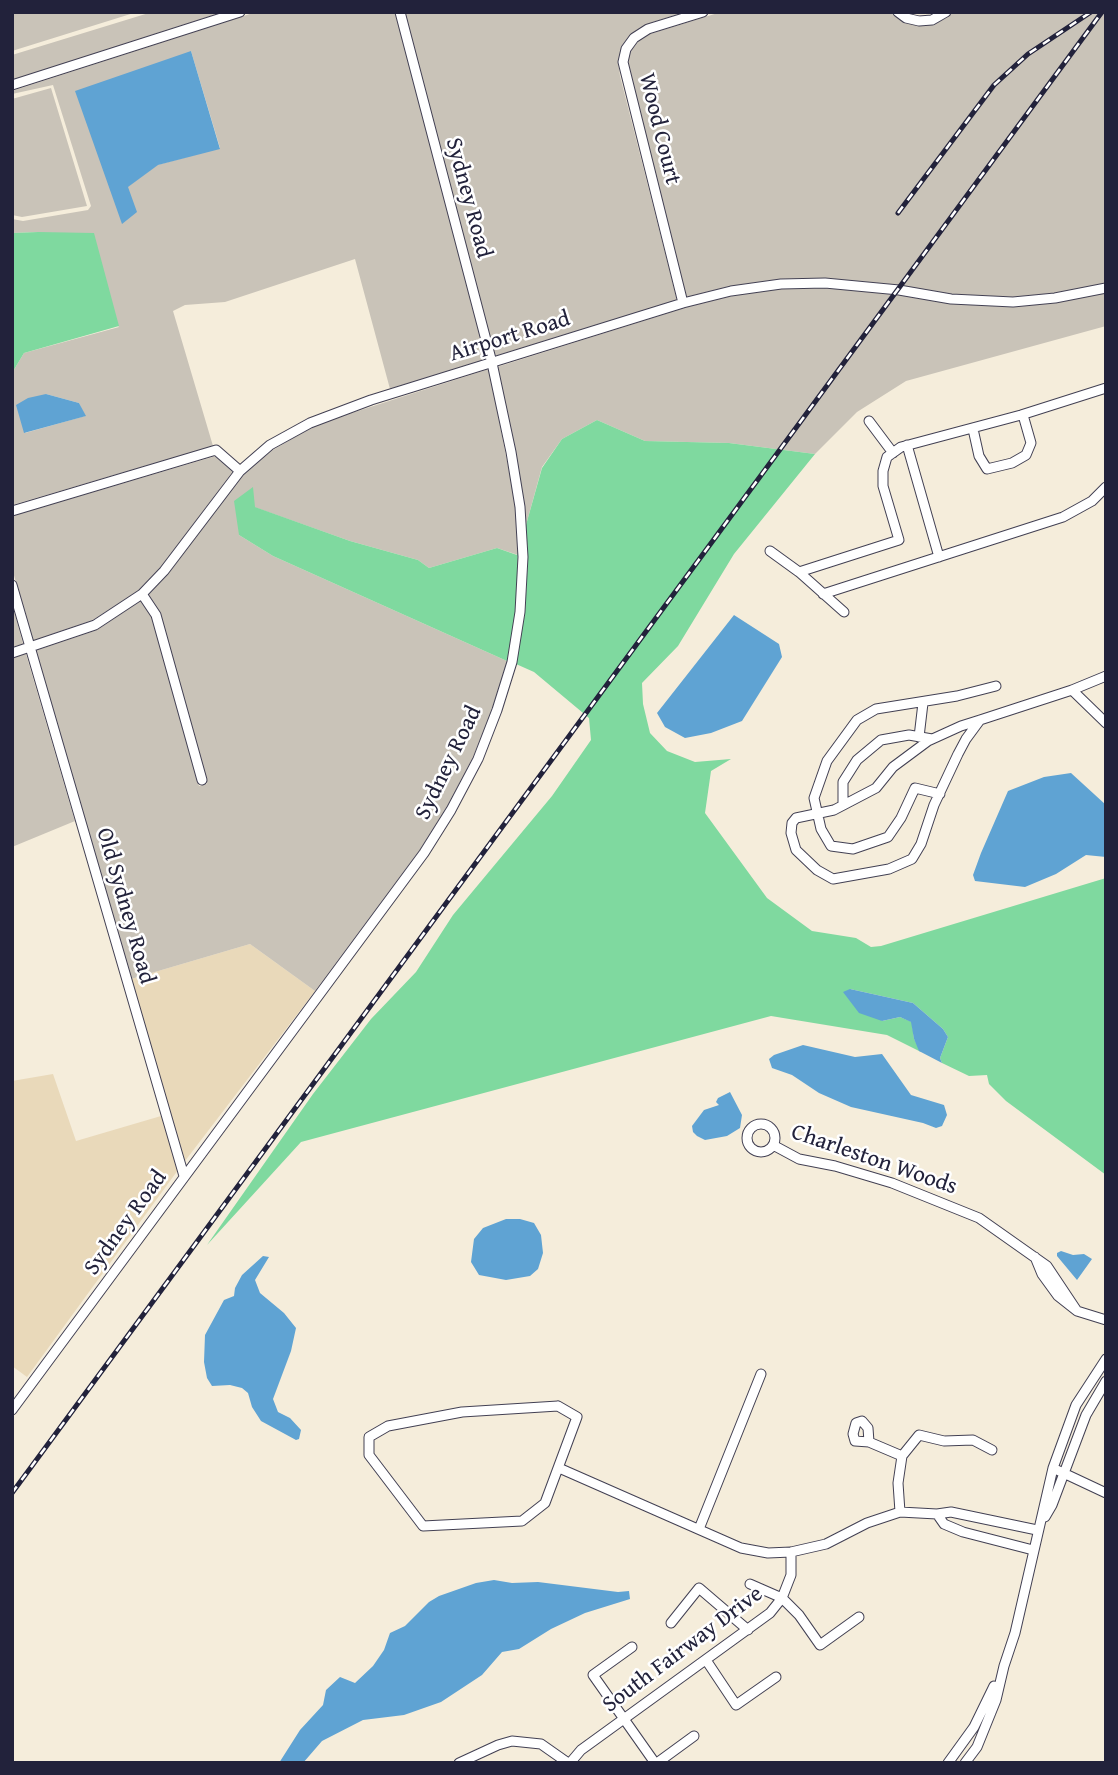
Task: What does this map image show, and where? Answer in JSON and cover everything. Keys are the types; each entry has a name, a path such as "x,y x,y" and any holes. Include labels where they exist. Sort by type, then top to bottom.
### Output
{"street":[{"path":"12,85 240,12"},
{"name":"Sydney Road","path":"12,1410 422,855 451,810 478,759 512,662 520,612 523,557 520,507 492,363 400,12"},
{"name":"Wood Court","path":"683,303 623,62 626,49 634,38 648,29 703,12"},
{"path":"898,12 906,18 919,21 932,20 946,12"},
{"name":"Airport Road","path":"12,653 95,625 142,594 164,571 240,471 270,445 310,423 371,400 683,303 731,291 781,284 825,283 899,290 951,299 1013,302 1055,298 1106,288"},
{"path":"799,572 899,540 883,486 887,457 893,453 908,445 1023,415 1106,388"},
{"path":"973,429 979,456 987,469 1013,463 1026,454 1031,443 1023,415"},
{"path":"869,421 893,453"},
{"path":"908,445 939,557"},
{"path":"12,511 216,450 240,471"},
{"path":"822,594 1063,517 1092,501 1106,487"},
{"path":"769,551 799,572 844,612"},
{"name":"Old Sydney Road","path":"12,586 184,1176"},
{"path":"142,594 156,615 202,780"},
{"path":"980,720 966,739 912,859 889,869 833,879 817,870 796,850 791,833 792,823 796,818 843,806 876,788 893,767 932,739 980,720 1072,690 1105,676"},
{"path":"940,794 915,788 901,818 888,837 853,849 831,846 821,829 814,798 827,761 857,720 876,709 923,703 996,686"},
{"path":"1072,690 1106,723"},
{"path":"919,737 923,703"},
{"path":"843,806 843,782 857,760 881,740 909,735 932,739"},
{"name":"Charleston Woods","path":"773,1145 799,1160 835,1166 892,1182 979,1218 1047,1266 1077,1311 1106,1320"},
{"path":"965,1763 977,1747 996,1700 1015,1633 1052,1468 1076,1405 1106,1359"},
{"path":"699,1529 761,1374"},
{"path":"1038,1527 1052,1505 1086,1415 1106,1381"},
{"path":"558,1406 577,1417 559,1468 545,1503 522,1521 423,1526 369,1455 369,1437 388,1426 462,1412 558,1406"},
{"path":"900,1512 898,1483 902,1456 919,1435 944,1441 973,1440 992,1450"},
{"path":"869,1441 902,1456"},
{"path":"559,1468 741,1548 768,1553 791,1552 826,1544 867,1523 900,1512 951,1512 1038,1527"},
{"path":"1052,1468 1106,1493"},
{"path":"937,1514 944,1524 962,1532 1033,1550"},
{"name":"South Fairway Drive","path":"569,1763 581,1750 770,1613 782,1598 791,1575 791,1552"},
{"path":"750,1584 782,1598 799,1615 820,1645 859,1617"},
{"path":"671,1623 699,1588 748,1630"},
{"path":"632,1647 593,1675 656,1763 694,1736"},
{"path":"706,1660 736,1705 776,1677"},
{"path":"948,1763 974,1727 992,1692 998,1672 1004,1666"},
{"path":"459,1763 512,1741 541,1744 569,1763"}],"shaded area":[{"path":"12,12 137,12 12,51"},
{"path":"152,12 223,12 12,80 12,55"},
{"path":"256,12 395,12 486,359 390,389 355,259 225,302 185,305 173,311 213,446 12,505 12,373 24,353 119,327 38,232 12,233 12,219 23,221 88,210 91,206 53,85 12,94 12,91","holes":["191,51 220,148 157,165 127,187","46,394 79,403 85,416 25,433"]},
{"path":"404,12 685,12 647,24 631,35 622,46 618,61 677,300 495,356"},
{"path":"721,12 891,12 905,23 919,26 934,24 953,12 1106,12 1106,283 1054,293 1013,297 951,294 899,285 825,278 780,279 730,286 686,297 628,63 630,52 650,34"},
{"path":"51,88 87,206 22,217 12,215 12,99"},
{"path":"825,288 898,295 951,304 1014,307 1056,303 1106,293 1106,326 906,381 857,412 815,454 729,443 645,441 597,420 562,439 542,467 526,525 515,452 497,367 684,308 732,296 781,289"},
{"path":"489,369 516,507 518,555 497,548 429,568 418,560 350,541 254,507 239,535 273,556 507,661 493,708 473,757 447,807 419,851 315,991 250,944 131,979 35,651 97,630 141,601 152,618 199,786 207,784 160,614 148,595 168,574 243,474 273,450 312,427 336,418"},
{"path":"216,456 233,471 161,567 139,590 93,620 32,641 12,568 12,516"},
{"path":"12,603 23,644 12,647"},
{"path":"26,654 75,821 12,847 12,658"},
{"path":"250,944 315,991 185,1161 131,979"},
{"path":"53,1074 76,1141 161,1116 158,1102 178,1170 27,1377 12,1366 12,1081"}],"green space":[{"path":"12,233 94,233 119,326 24,353 12,373"},
{"path":"597,420 645,441 729,443 815,454 734,554 678,646 642,683 643,704 650,733 667,751 695,762 731,759 711,771 705,813 767,898 812,931 856,938 871,947 1106,878 1106,1175 1006,1101 989,1084 987,1075 969,1076 942,1063 940,1058 948,1037 943,1029 913,1003 850,989 882,1021 900,1017 912,1022 914,1039 921,1052 887,1035 771,1016 301,1142 207,1245 313,1094 371,1019 416,972 453,915 552,796 591,740 589,718 534,672 516,664 525,613 528,558 526,525 542,468 562,439"},
{"path":"253,487 255,507 350,541 418,560 429,568 497,548 517,555 518,552 516,611 507,661 273,556 239,535 234,501"}],"water":[{"path":"191,51 220,149 158,165 128,187 137,212 122,224 75,91"},
{"path":"46,394 79,403 86,416 24,433 16,405 28,398"},
{"path":"734,615 779,644 782,657 742,721 711,733 685,738 665,727 657,713"},
{"path":"1071,773 1106,805 1106,857 1086,855 1056,874 1025,887 975,881 973,875 981,853 1008,791 1044,777"},
{"path":"850,989 913,1003 943,1029 948,1037 940,1058 942,1063 919,1051 911,1022 900,1017 882,1021 859,1013 843,992"},
{"path":"803,1045 855,1057 882,1054 911,1095 944,1105 947,1115 942,1126 936,1128 851,1107 819,1093 792,1075 772,1068 769,1059 774,1055"},
{"path":"730,1092 742,1115 740,1128 727,1136 705,1140 697,1136 692,1126 704,1110 719,1105 716,1102 718,1098"},
{"path":"506,1219 534,1223 541,1235 543,1253 538,1269 530,1276 506,1280 479,1275 471,1262 474,1239 483,1228"},
{"path":"1061,1251 1073,1255 1084,1254 1092,1259 1077,1280 1057,1256"},
{"path":"263,1256 269,1257 255,1280 260,1293 284,1313 296,1328 291,1351 273,1399 278,1412 290,1418 301,1430 299,1439 296,1440 261,1421 252,1407 248,1393 242,1388 230,1385 212,1386 207,1378 204,1362 205,1335 224,1300 234,1296 242,1275"},
{"path":"494,1580 629,1591 630,1599 585,1613 551,1629 519,1649 502,1652 482,1675 441,1702 404,1715 363,1720 322,1741 303,1763 279,1763 300,1730 323,1705 326,1690 340,1677 355,1683 373,1666 384,1650 390,1633 405,1626 429,1602 439,1596 476,1583"}],"railway":[{"path":"898,213 994,85 1028,54 1091,12"},
{"path":"12,1493 1102,12"}]}
